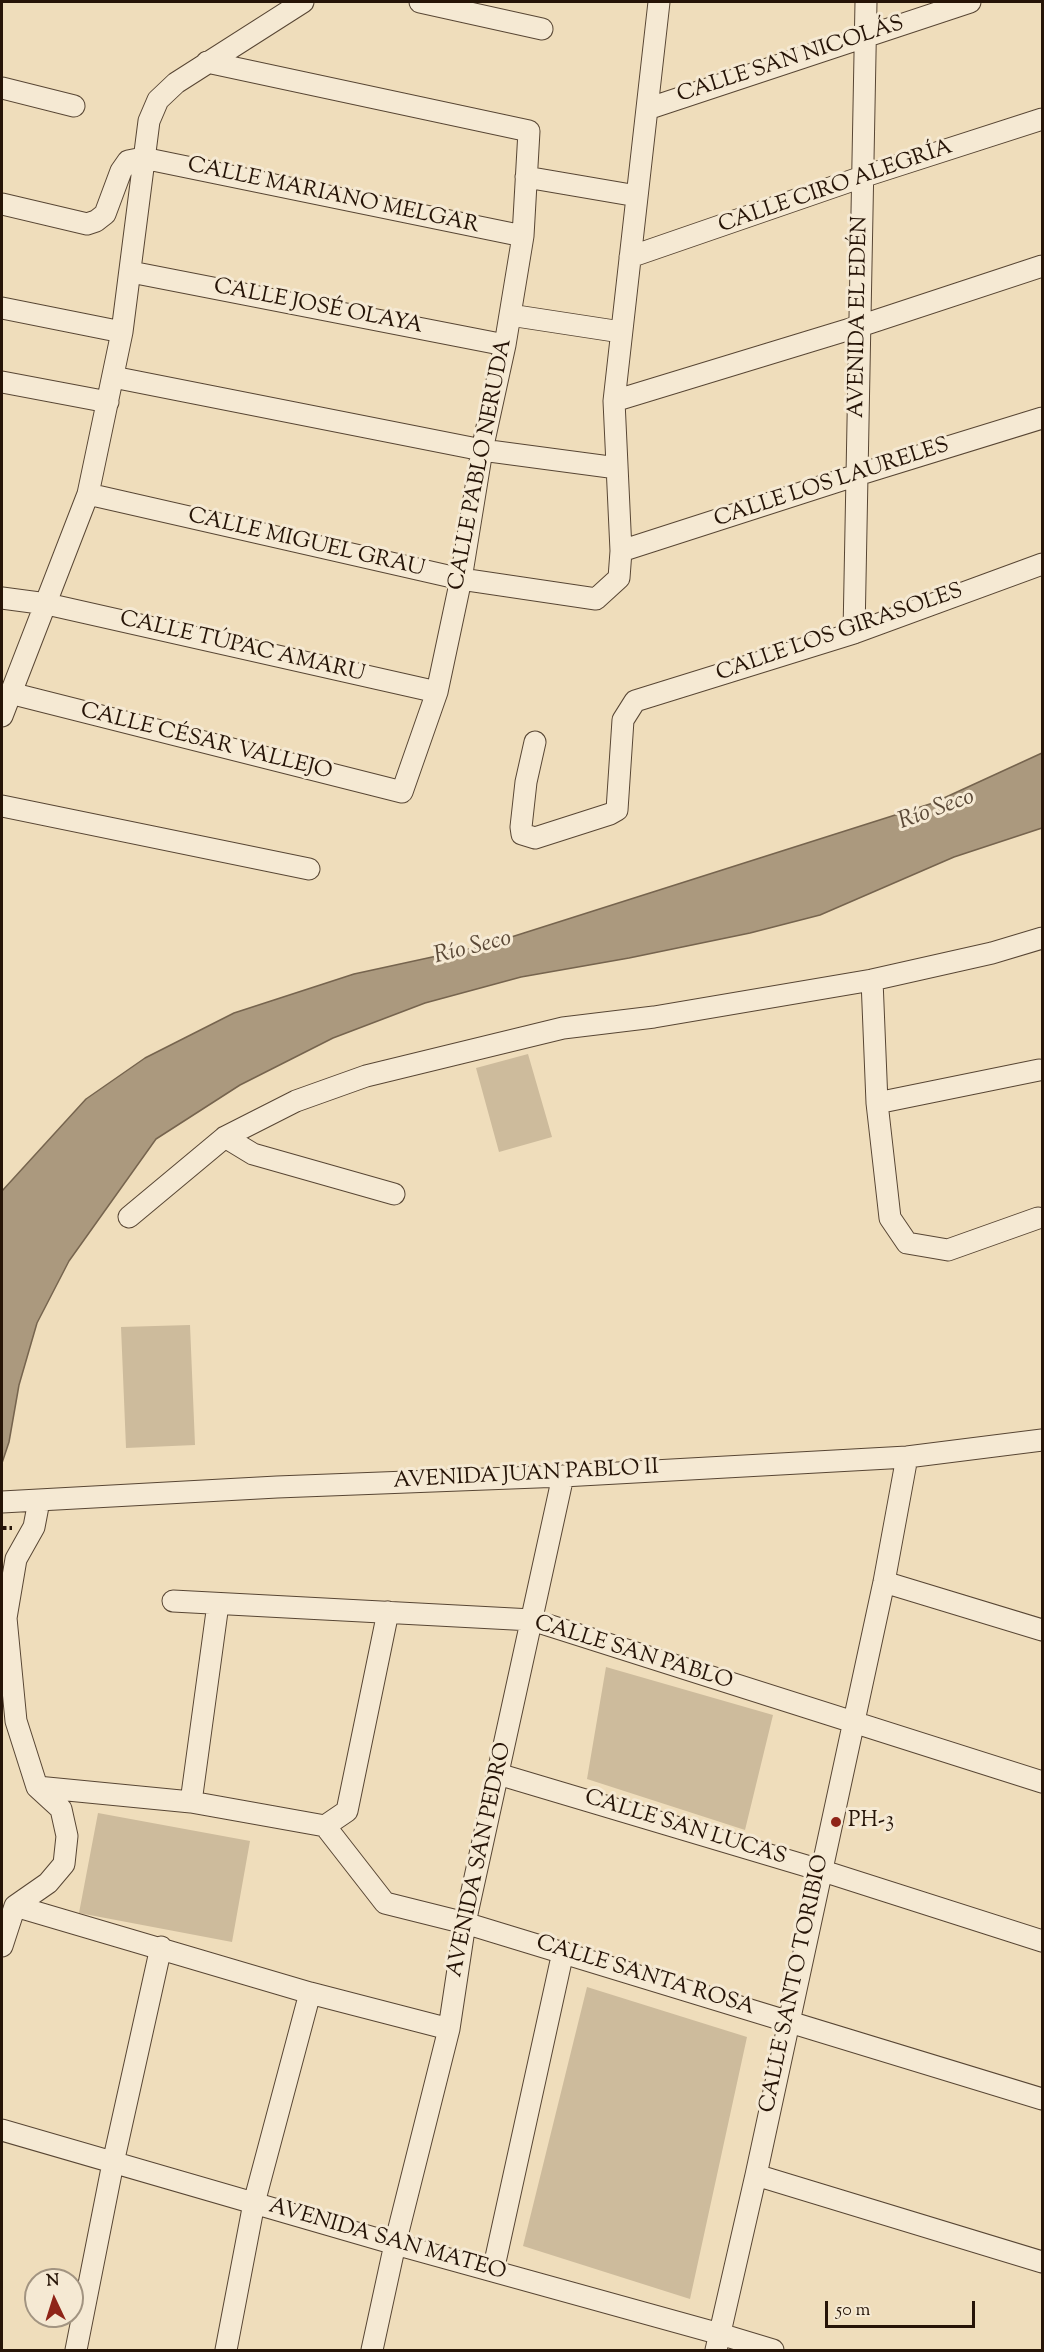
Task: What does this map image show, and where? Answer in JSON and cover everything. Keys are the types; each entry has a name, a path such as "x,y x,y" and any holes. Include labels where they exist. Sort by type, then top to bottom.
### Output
{"street":[{"path":"2,716 88,494 122,332 143,158 149,122 158,100 176,83 207,62 303,2"},
{"path":"420,2 542,29"},
{"path":"621,551 614,401 658,2"},
{"name":"AVENIDA EL EDÉN","path":"854,633 866,2"},
{"name":"CALLE SAN NICOLÁS","path":"647,109 970,2"},
{"name":"CALLE PABLO NERUDA","path":"207,62 529,131 523,236 506,345 482,450 461,579 437,692 402,792"},
{"path":"2,88 74,106"},
{"name":"CALLE CIRO ALEGRÍA","path":"630,258 862,177 1042,120"},
{"path":"2,204 87,224 105,214 121,171 128,161 143,158"},
{"name":"CALLE MARIANO MELGAR","path":"143,158 523,236"},
{"path":"526,177 637,196"},
{"path":"614,401 860,326 1042,266"},
{"name":"CALLE JOSÉ OLAYA","path":"131,272 506,345"},
{"path":"2,308 122,332"},
{"path":"510,315 621,332"},
{"path":"113,377 482,450 617,468"},
{"path":"2,382 108,402"},
{"name":"CALLE LOS LAURELES","path":"621,551 1042,418"},
{"name":"CALLE MIGUEL GRAU","path":"88,494 461,579 596,599 619,578 621,551"},
{"name":"CALLE LOS GIRASOLES","path":"535,742 526,782 521,827 522,834 535,838 617,810 623,720 635,701 854,633 1042,564"},
{"name":"CALLE TÚPAC AMARU","path":"2,598 47,604 437,692"},
{"name":"CALLE CÉSAR VALLEJO","path":"10,693 402,792"},
{"path":"2,806 309,868"},
{"path":"129,1216 225,1137 296,1101 366,1076 562,1028 654,1017 872,980 992,953 1042,939"},
{"path":"872,980 877,1103 890,1218 907,1243 948,1250 1038,1218"},
{"path":"877,1103 1039,1070"},
{"path":"225,1137 253,1154 394,1194"},
{"name":"AVENIDA JUAN PABLO II","path":"5,1502 276,1487 563,1476 907,1457 1042,1440"},
{"name":"CALLE SANTO TORIBIO","path":"718,2342 884,1582 907,1457"},
{"name":"AVENIDA SAN PEDRO","path":"372,2350 395,2244 448,2029 465,1923 563,1476"},
{"path":"2,1946 15,1906 48,1883 64,1864 67,1836 61,1809 37,1787 16,1721 6,1618 16,1559 34,1527 39,1501"},
{"path":"884,1582 1042,1630"},
{"name":"CALLE SAN PABLO","path":"172,1601 532,1620 1042,1782"},
{"path":"191,1802 218,1604"},
{"path":"37,1787 191,1802 325,1826 347,1811 388,1612"},
{"name":"CALLE SAN LUCAS","path":"498,1774 820,1870 1042,1941"},
{"name":"CALLE SANTA ROSA","path":"325,1826 385,1903 465,1923 563,1952 1042,2099"},
{"path":"15,1906 161,1947 310,1993 448,2029"},
{"path":"76,2350 113,2163 161,1947"},
{"path":"493,2271 563,1952"},
{"path":"226,2350 254,2203 310,1993"},
{"name":"AVENIDA SAN MATEO","path":"2,2130 493,2271 718,2342 772,2350"},
{"path":"756,2175 1042,2262"}],"shaded area":[{"path":"528,1054 552,1137 499,1152 476,1068"},
{"path":"190,1325 195,1445 126,1448 121,1327"},
{"path":"606,1667 773,1715 745,1830 587,1779"},
{"path":"98,1813 250,1841 232,1942 79,1913"},
{"path":"587,1987 747,2037 690,2299 523,2246"}],"water":[{"name":"Río Seco","path":"1042,753 1042,828 954,857 820,915 750,933 521,977 425,1003 333,1038 240,1085 156,1139 69,1261 37,1323 19,1385 9,1442 2,1463 2,1191 86,1099 145,1058 234,1013 354,974 483,946 933,803"}],"place":[{"name":"PH-3","path":"836,1822"}]}
